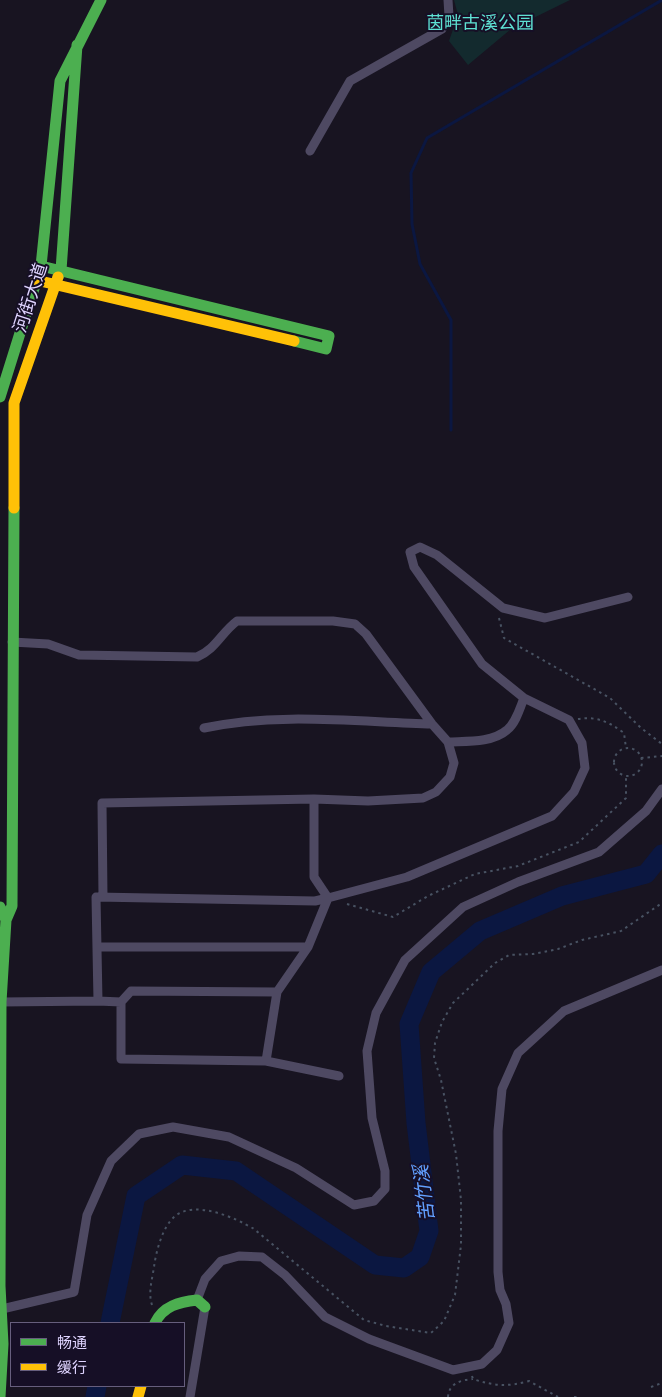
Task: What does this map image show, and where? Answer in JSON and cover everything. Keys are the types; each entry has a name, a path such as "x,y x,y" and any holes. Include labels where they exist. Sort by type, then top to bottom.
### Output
{"main road":[{"path":"78,45 102,0"},
{"name":"河街大道","path":"0,397 41,266 60,81 78,45"},
{"name":"河街大道","path":"0,1397 3,1344 0,1111 1,1002 6,920 12,906 14,404 61,270 78,45"},
{"path":"36,280 326,349 330,336 41,266"},
{"path":"0,907 6,920"},
{"path":"155,1321 165,1310 178,1302 201,1304"}],"street":[{"path":"310,151 350,82 442,29 448,16 448,0"},
{"path":"98,1001 96,897 315,901 407,877 552,816 574,792 585,768 582,743 569,720 524,698 482,664 414,567 410,552 420,546 437,555 503,608 545,618 628,597"},
{"path":"12,642 48,644 79,655 197,657 210,652 230,627 238,621 334,621 355,624 366,634 432,724 448,742 454,763 450,778 436,792 423,798 368,801 314,799 102,804 103,897"},
{"path":"448,742 483,740 507,730 524,698"},
{"path":"204,728 237,721 283,720 432,724"},
{"path":"2,1309 74,1292 87,1215 111,1161 138,1134 173,1127 229,1137 296,1168 354,1205 374,1201 385,1189 385,1171 372,1118 367,1051 376,1013 405,960 463,907 518,882 599,852 646,811 662,789"},
{"path":"314,799 314,877 328,898"},
{"path":"266,1061 277,992 308,947 328,898"},
{"path":"97,947 308,947"},
{"path":"190,1397 205,1279 221,1261 240,1256 262,1257 285,1275 325,1317 369,1339 453,1370 482,1364 497,1350 509,1323 506,1304 500,1290 498,1272 498,1131 502,1090 518,1053 564,1011 662,970"},
{"path":"277,992 131,991 121,1002 121,1059 266,1061 340,1076"},
{"path":"1,1002 121,1002"}],"path":[{"path":"503,608 499,619 504,638 610,698 641,728 662,744"},
{"path":"569,720 590,717 609,722 624,733 626,748"},
{"path":"626,748 634,749 641,758 638,771 626,776 618,772 614,760 618,752 626,748"},
{"path":"641,758 662,756"},
{"path":"346,904 393,916 428,896 475,874 518,866 579,842 626,798 626,776"},
{"path":"155,1321 149,1297 155,1254 164,1232 174,1217 192,1211 215,1212 228,1216 254,1229 364,1320 386,1326 432,1333 444,1321 455,1295 461,1245 461,1200 456,1154 441,1080 434,1058 435,1043 442,1022 453,1003 495,963 509,955 533,954 558,949 582,940 621,931 662,903"},
{"path":"469,1367 473,1379"},
{"path":"448,1397 449,1389 453,1385 462,1380 473,1379 506,1387 529,1382 558,1397"},
{"path":"651,1387 662,1383"},
{"path":"574,1397 579,1397"}],"green space":[{"name":"茵畔古溪公园","path":"454,0 570,0 511,29 468,65 449,41 458,15"}],"waterway":[{"path":"451,430 451,320 420,264 412,224 411,173 427,138 662,0"},
{"name":"苦竹溪","path":"110,1322 136,1196 182,1165 236,1171 375,1265 404,1268 420,1257 429,1231 416,1123 409,1024 431,972 480,931 562,896 646,874 662,854"},
{"name":"苦竹溪","path":"95,1397 97,1387"}],"traffic: fast":[{"path":"0,397 41,266 60,81 101,0"},
{"path":"58,277 61,270 77,45"},
{"path":"41,266 329,336 326,349 294,341"},
{"path":"6,920 12,906 14,508"},
{"path":"0,907 6,920 1,1002 0,1286 3,1344 0,1397"},
{"path":"156,1322 167,1309 184,1302 197,1300 205,1307"}],"traffic: slow":[{"path":"14,508 14,403 58,277"},
{"path":"36,280 294,341"},
{"path":"138,1397 141,1387"}]}
